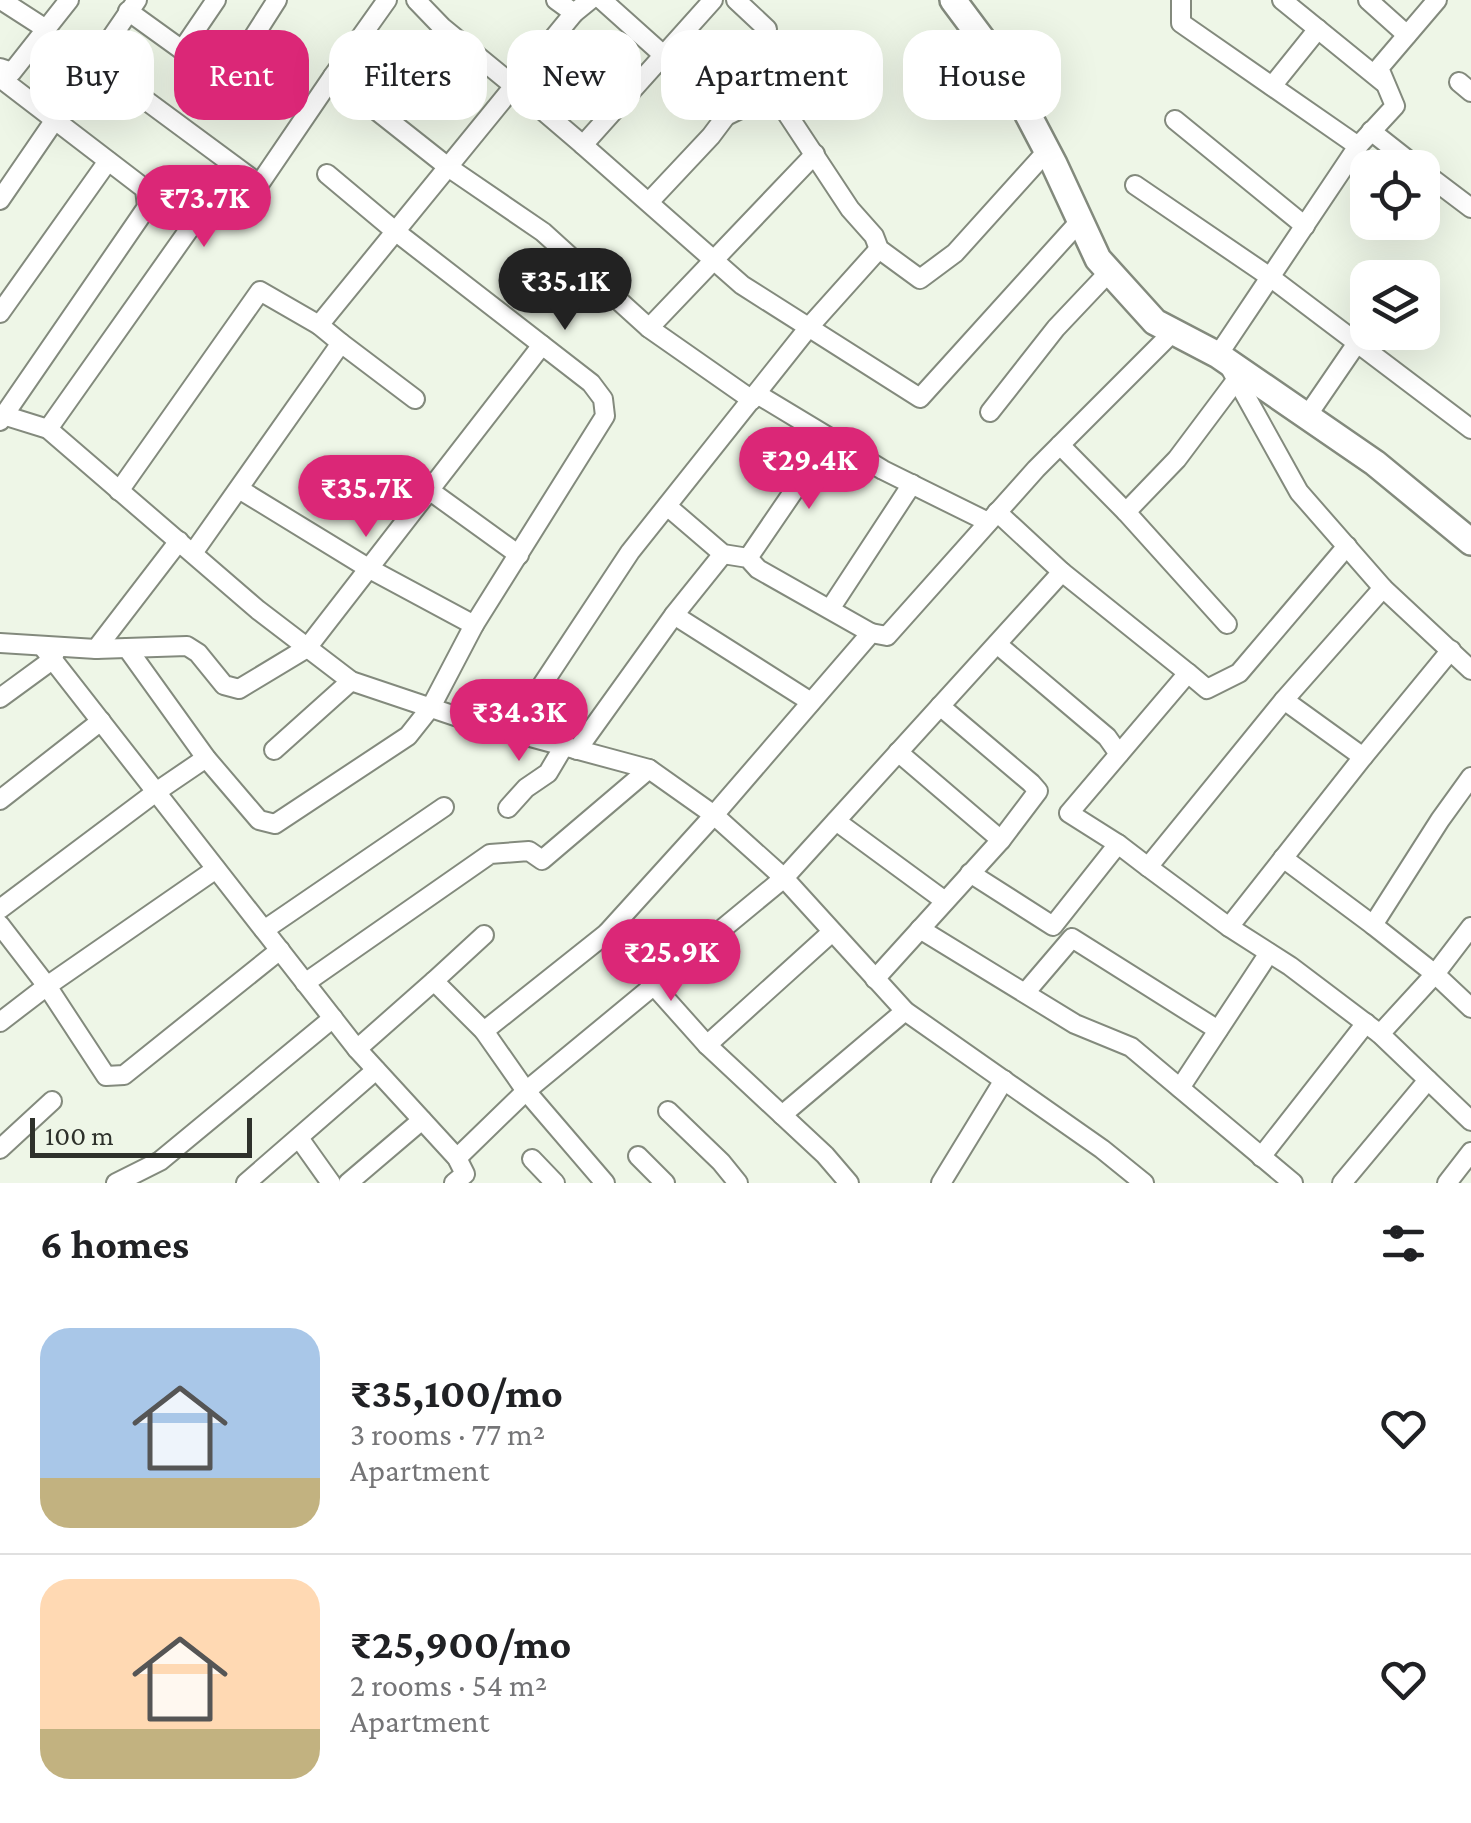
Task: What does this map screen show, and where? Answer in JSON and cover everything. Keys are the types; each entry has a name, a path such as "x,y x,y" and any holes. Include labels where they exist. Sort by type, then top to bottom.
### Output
{"street":[{"path":"1,0 46,30 70,0"},
{"path":"196,30 216,0"},
{"path":"258,30 277,0"},
{"path":"366,30 387,0"},
{"path":"416,0 507,80"},
{"path":"556,0 574,14"},
{"path":"561,30 590,0"},
{"path":"602,0 661,51"},
{"path":"686,30 713,0"},
{"path":"736,0 767,29"},
{"path":"953,0 1004,68 1098,259 1154,322 1307,416 1468,532"},
{"path":"1182,0 1182,23 1272,86 1385,150"},
{"path":"1282,0 1386,84"},
{"path":"1368,0 1407,35"},
{"path":"1126,512 1177,459 1270,277 1365,139 1395,106 1378,68 1437,0"},
{"path":"116,30 133,6 174,43"},
{"path":"1272,86 1318,29"},
{"path":"0,68 12,72 30,50"},
{"path":"583,144 661,57"},
{"path":"0,78 30,100"},
{"path":"48,429 212,197 239,214 329,82"},
{"path":"319,325 507,95"},
{"path":"154,106 259,184"},
{"path":"0,200 54,120"},
{"path":"56,120 145,189 147,207 1,417 48,429 258,610 351,681 430,708 648,769 714,815 784,878 905,1011 1102,1149 1144,1183"},
{"path":"389,120 448,167 543,232 649,328 754,397 912,484 993,517 1207,689 1239,673 1347,546"},
{"path":"554,120 742,285 920,398 1080,221"},
{"path":"648,202 723,120"},
{"path":"791,120 850,209 874,236 878,249 920,279 956,253 1048,152"},
{"path":"1175,120 1305,226"},
{"path":"649,328 814,154"},
{"path":"0,313 108,161"},
{"path":"127,648 206,758 259,820 275,824 408,736 430,708 474,625 604,416 603,399 591,383 327,174"},
{"path":"1440,184 1471,208"},
{"path":"1135,185 1270,277 1350,338"},
{"path":"511,732 630,552 809,328 878,249"},
{"path":"990,412 1056,328 1110,272"},
{"path":"119,491 260,291 319,325 414,399"},
{"path":"667,506 723,554 748,558 758,569 871,632 887,636 1060,445 1173,332"},
{"path":"96,649 238,489 340,343"},
{"path":"0,643 52,651 188,646 224,685 239,689 307,648 542,345"},
{"path":"1307,416 1352,350"},
{"path":"1366,350 1471,429"},
{"path":"1227,365 1299,492 1384,588 1471,670"},
{"path":"748,558 830,438"},
{"path":"1060,445 1227,624"},
{"path":"830,609 912,484"},
{"path":"238,489 368,568 474,625"},
{"path":"429,490 519,555"},
{"path":"508,808 571,748 723,554"},
{"path":"52,651 101,721 357,1049 422,1120 462,1175 526,1092 784,878 1062,572"},
{"path":"1148,867 1284,700 1384,588"},
{"path":"674,615 812,702"},
{"path":"484,1030 606,933 714,815 871,632"},
{"path":"997,644 1107,738 1119,754"},
{"path":"1229,927 1450,650"},
{"path":"0,698 52,651"},
{"path":"1188,673 1069,813 1118,844 1373,1029 1428,1080 1467,1109"},
{"path":"274,750 351,681"},
{"path":"1284,700 1363,757"},
{"path":"875,979 1001,840 1038,791 940,706"},
{"path":"0,800 101,721"},
{"path":"898,752 1001,840"},
{"path":"0,908 206,758"},
{"path":"306,983 490,854 529,851 542,860 648,769"},
{"path":"1373,925 1471,777"},
{"path":"264,930 444,807"},
{"path":"836,820 945,902"},
{"path":"1053,926 1118,844"},
{"path":"1283,858 1435,974 1471,1008"},
{"path":"0,1022 216,868"},
{"path":"970,873 1218,1030"},
{"path":"0,925 106,1076 124,1075 280,950"},
{"path":"1262,1157 1373,1029 1435,974 1471,927"},
{"path":"920,929 1076,1024 1131,1047 1293,1183"},
{"path":"707,1045 832,932"},
{"path":"606,933 707,1045 825,1155 849,1183"},
{"path":"357,1049 484,935"},
{"path":"1025,993 1072,938"},
{"path":"1180,1088 1270,953"},
{"path":"434,981 484,1030 526,1092 605,1183"},
{"path":"782,1115 905,1011"},
{"path":"116,1183 160,1161 333,1018"},
{"path":"246,1183 376,1070"},
{"path":"947,1181 1004,1080"},
{"path":"1342,1183 1428,1080"},
{"path":"0,1149 52,1101"},
{"path":"668,1111 721,1162 729,1180"},
{"path":"348,1183 422,1120"},
{"path":"298,1138 331,1183"},
{"path":"1447,1183 1471,1152"},
{"path":"638,1156 666,1183"},
{"path":"532,1159 554,1183"}]}
